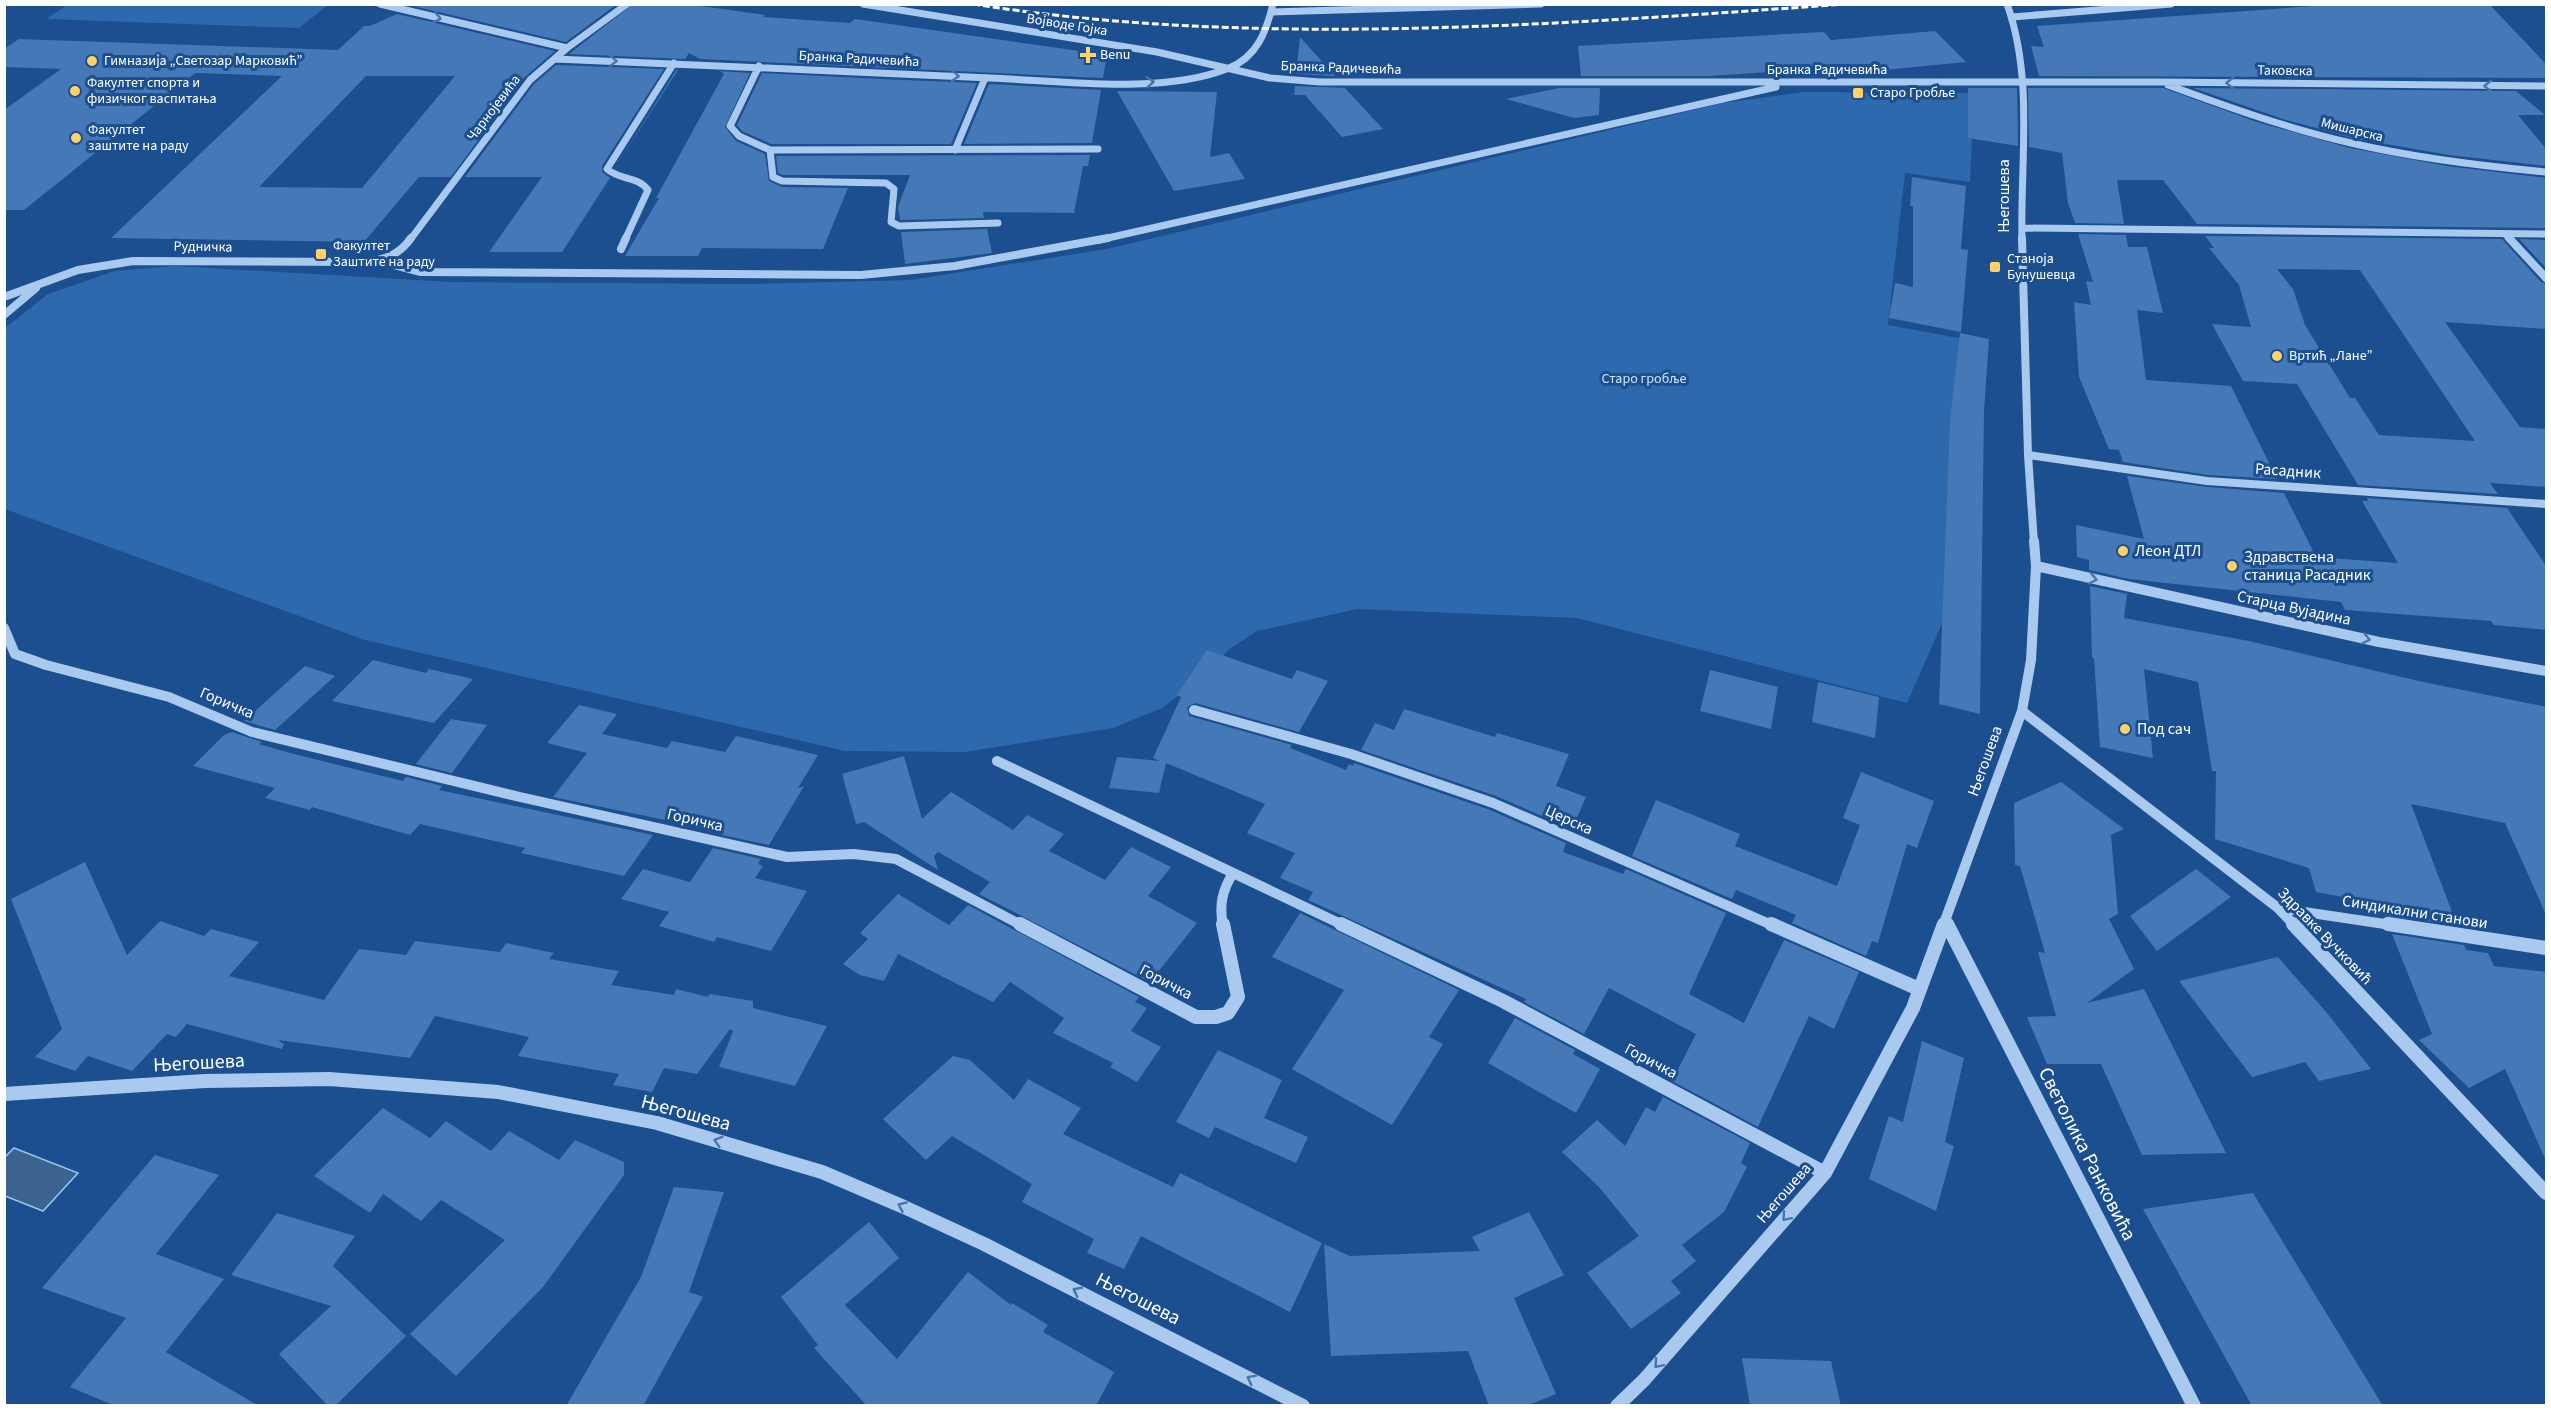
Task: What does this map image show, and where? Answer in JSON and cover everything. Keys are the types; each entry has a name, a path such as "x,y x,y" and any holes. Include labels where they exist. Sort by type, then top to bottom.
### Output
{"street":[{"path":"380,4 567,48"},
{"name":"Чарнојевића","path":"404,248 530,80 567,48 627,4"},
{"name":"Војводе Гојка","path":"863,4 1157,51 1231,68"},
{"path":"1231,68 1257,50 1263,40 1272,8 1541,4"},
{"name":"Његошева","path":"1617,1406 1644,1380 1825,1173 1913,1008 2022,711 2031,660 2036,566 2028,455 2022,228 2023,82 2012,17 2007,4"},
{"path":"2012,17 2171,4"},
{"name":"Бранка Радичевића","path":"555,59 1137,83 1203,77 1231,68 1270,78 1320,82 1603,84 2023,82"},
{"path":"621,249 648,190 640,181 615,176 607,169 674,63"},
{"path":"759,66 730,126 739,136 770,150 1098,149"},
{"path":"955,150 985,78"},
{"path":"385,259 390,264 420,272 861,275 956,266 1116,237 1797,82"},
{"name":"Таковска","path":"2023,82 2547,86"},
{"name":"Мишарска","path":"2159,82 2277,122 2376,149 2440,160 2547,172"},
{"path":"770,150 772,175 782,181 890,185 894,189 891,219 893,224 998,223"},
{"path":"2022,228 2547,234"},
{"path":"2505,234 2547,278"},
{"name":"Рудничка","path":"4,297 86,268 133,261 360,262 385,259 404,248"},
{"path":"4,315 43,282"},
{"name":"Расадник","path":"2028,455 2207,481 2547,504"},
{"name":"Старца Вујадина","path":"2036,566 2379,642 2547,671"},
{"name":"Горичка","path":"4,628 15,654 46,665 169,697 252,732 520,797 787,857 809,858 865,852 896,859 1196,1017 1211,1018 1226,1015 1236,1007 1238,997 1220,912 1223,890 1233,873"},
{"name":"Церска","path":"1194,710 1350,754 1493,803 1919,989"},
{"name":"Здравке Вучковић","path":"2022,711 2278,908 2547,1193"},
{"name":"Горичка","path":"998,761 1503,1001 1825,1173"},
{"name":"Синдикални станови","path":"2278,908 2547,948"},
{"name":"Светолика Ранковића","path":"1945,921 2194,1406"},
{"name":"Његошева","path":"4,1094 205,1081 329,1079 498,1092 657,1123 822,1172 903,1207 984,1244 1303,1406"}],"green space":[{"path":"67,5 328,5 299,28 46,19"},
{"name":"Старо гробље","path":"1805,92 1974,93 1970,182 1905,173 1888,325 1969,340 1944,619 1907,703 1577,618 1357,609 1257,631 1228,650 1214,669 1162,708 1113,728 965,752 845,751 365,640 5,509 4,329 48,294 115,271 175,266 451,282 748,284 911,280 1107,249 1723,103"}],"shaded area":[{"path":"14,1148 78,1173 43,1211 5,1196 5,1157"}],"building":[{"path":"416,4 617,4 566,42 413,6"},
{"path":"633,4 686,4 765,15 763,17 850,23 855,19 1107,55 1103,78 700,59 689,53 685,59 569,54"},
{"path":"2342,4 2489,4 2547,65 2547,78 2039,76 2031,46 2044,47 2037,26"},
{"path":"397,14 555,51 525,77 451,177 419,177 364,242 111,238 282,76 195,73 24,210 4,210 4,110 61,69 4,67 4,49 19,39 338,50 364,26 370,26","holes":["366,76 455,76 362,188 259,187"]},
{"path":"1935,31 1966,62 1874,71 1868,65 1710,76 1581,76 1578,46 1824,32 1831,40"},
{"path":"1300,37 1335,76 1296,74"},
{"path":"556,65 664,69 602,166 602,172 610,178 562,252 489,252 542,177 465,177 534,84"},
{"path":"677,69 678,70 615,168"},
{"path":"720,71 750,73 725,127 736,141 765,154 769,181 782,187 848,188 823,249 702,248 698,256 625,256 659,198 656,198 724,74"},
{"path":"762,73 977,83 951,144 771,144 742,131 737,125"},
{"path":"989,84 1101,90 1092,143 964,144"},
{"path":"1295,86 1345,88 1383,129 1342,137 1305,95 1294,95"},
{"path":"1559,88 1600,88 1599,115 1574,118 1506,99"},
{"path":"1968,88 2017,88 2018,146 1968,138"},
{"path":"2028,88 2163,88 2257,122 2350,148 2447,166 2547,178 2547,228 2197,224 2163,180 2117,180 2124,224 2075,223 2068,203 2062,153 2029,147"},
{"path":"2193,88 2516,91 2545,115 2518,115 2547,150 2547,166 2449,155 2352,138 2283,119"},
{"path":"1117,91 1217,92 1210,157 1229,153 1245,179 1174,191"},
{"path":"1090,155 1088,166 1083,166 1074,213 983,212 984,218 900,220 898,207 910,175 783,175 778,173 776,156"},
{"path":"1912,177 1966,186 1961,249 1968,250 1961,332 1889,318 1895,283 1913,287 1913,206 1910,206"},
{"path":"987,229 992,253 905,264 901,232"},
{"path":"2078,234 2126,235 2128,247 2147,247 2163,313 2137,310 2146,380 2231,386 2277,479 2208,475 2123,462 2119,450 2109,449 2079,377 2074,302 2091,305 2086,281 2093,282"},
{"path":"2205,236 2502,239 2541,282 2547,284 2547,329 2445,322 2520,427 2547,429 2547,487 2490,483 2498,494 2358,485 2297,384 2243,381 2212,324 2251,327 2239,285 2209,248 2214,248","holes":["2277,269 2360,270 2475,441 2379,435 2355,398 2350,398 2305,325 2293,289"]},
{"path":"2519,239 2547,240 2547,269"},
{"path":"1960,333 1989,339 1984,412 1980,714 1939,704 1950,421"},
{"path":"2127,476 2207,487 2284,493 2316,557 2398,563 2362,501 2368,501 2367,498 2507,508 2547,567 2547,630 2494,625 2491,621 2345,610 2341,602 2129,579 2089,570 2089,560 2077,557 2076,525 2144,539"},
{"path":"2090,586 2127,594 2124,618 2249,641 2423,682 2547,707 2547,917 2505,823 2411,804 2457,925 2385,916 2380,904 2316,892 2309,868 2215,839 2216,771 2212,771 2198,682 2144,669 2153,758 2100,747 2094,658 2092,658"},
{"path":"1207,650 1292,679 1297,670 1328,681 1299,732 1195,703 1187,707 1189,716 1292,745 1290,748 1346,770 1349,764 1353,766 1354,763 1490,810 1566,843 1563,852 1623,874 1626,869 1726,913 1689,994 1744,1023 1784,940 1859,972 1834,1029 1809,1016 1758,1127 1672,1081 1696,1034 1609,988 1584,1034 1524,1002 1526,999 1308,900 1313,892 1280,878 1295,853 1247,833 1265,804 1166,763 1159,793 1109,788 1117,757 1160,761 1153,758 1181,697 1177,695"},
{"path":"373,660 426,673 429,669 473,679 434,723 332,701"},
{"path":"305,666 335,676 275,730 244,721"},
{"path":"1710,670 1778,687 1771,729 1700,711"},
{"path":"1818,682 1879,697 1875,738 1812,722"},
{"path":"579,705 617,714 602,734 667,748 672,741 725,752 736,736 818,755 798,788 804,786 769,845 722,835 724,832 553,797 587,753 547,743"},
{"path":"1404,709 1495,737 1497,733 1569,754 1556,786 1586,797 1572,829 1496,796 1361,750 1375,723 1394,730"},
{"path":"451,719 487,725 452,773 416,764"},
{"path":"232,732 262,742 259,744 290,753 403,781 406,777 442,786 439,790 653,835 624,876 521,853 525,848 420,824 410,835 312,807 310,810 265,798 275,788 193,766 224,735"},
{"path":"904,756 922,819 951,792 1013,830 1027,815 1064,834 1049,851 1105,880 1131,847 1171,867 1148,896 1197,923 1150,982 979,894 990,882 938,852 934,856 938,870 864,822 856,824 842,774"},
{"path":"1861,772 1934,801 1917,848 1907,844 1878,943 1872,941 1866,956 1792,923 1796,915 1736,890 1732,899 1632,856 1656,800 1740,834 1735,846 1837,886 1860,825 1843,818"},
{"path":"2061,782 2124,829 2111,835 2118,914 2109,919 2134,969 2087,1003 2144,989 2226,1153 2142,1155 2101,1064 2047,1064 2027,1017 2056,1016 2038,952 2045,953 2020,866 2015,865 2014,803"},
{"path":"713,848 761,859 758,864 763,866 755,878 807,891 771,951 717,937 714,942 659,926 669,912 621,899 643,869 690,882"},
{"path":"85,862 127,955 160,921 204,936 211,929 259,942 229,976 324,1000 359,949 406,955 415,941 500,952 506,943 554,953 549,959 619,971 611,985 674,995 676,989 708,997 710,994 753,1001 753,1008 827,1026 795,1086 719,1067 733,1031 730,1029 697,1074 664,1068 652,1092 613,1085 619,1074 518,1056 529,1037 435,1016 410,1058 278,1040 284,1044 282,1049 187,1024 176,1037 167,1034 132,1071 88,1056 75,1071 35,1057 62,1029 11,899"},
{"path":"2196,869 2231,897 2157,951 2130,916"},
{"path":"898,894 949,925 968,905 1139,997 1135,1002 1147,1008 1131,1031 1161,1047 1137,1082 1110,1067 1113,1063 1053,1033 1064,1018 1010,982 993,1002 898,954 884,981 860,975 843,964 868,939 860,933"},
{"path":"1300,913 1459,990 1429,1037 1443,1044 1392,1125 1292,1069 1344,990 1272,957"},
{"path":"2392,934 2464,945 2466,950 2488,953 2494,966 2547,972 2547,1163 2505,1069 2469,1088 2419,1040 2432,1034"},
{"path":"2278,957 2327,1013 2371,1069 2319,1081 2305,1062 2252,1077 2179,981"},
{"path":"1515,1018 1575,1050 1573,1054 1600,1069 1576,1113 1488,1063"},
{"path":"1922,1041 1964,1058 1945,1142 1954,1146 1936,1211 1869,1179 1889,1116 1903,1122"},
{"path":"1218,1050 1282,1080 1264,1118 1308,1137 1296,1163 1215,1127 1209,1138 1176,1122"},
{"path":"953,1056 970,1060 1014,1100 1028,1079 1081,1108 1063,1134 1173,1187 1180,1173 1322,1243 1290,1312 1141,1236 1124,1269 1087,1253 1094,1239 1022,1202 1032,1184 952,1136 926,1160 883,1119"},
{"path":"1663,1097 1750,1143 1741,1163 1747,1167 1724,1212 1682,1245 1696,1261 1671,1281 1681,1293 1631,1329 1587,1273 1639,1236 1599,1187 1562,1152 1597,1120 1625,1146 1646,1107 1655,1112"},
{"path":"383,1108 430,1138 446,1121 491,1151 509,1131 559,1160 575,1140 624,1162 624,1175 543,1287 456,1376 410,1334 505,1240 441,1200 421,1221 383,1194 370,1213 314,1176"},
{"path":"155,1155 219,1175 156,1254 224,1279 166,1352 259,1406 115,1406 70,1387 126,1318 42,1288"},
{"path":"674,1187 724,1192 689,1292 703,1297 643,1406 566,1406 641,1277"},
{"path":"2253,1193 2383,1406 2252,1406 2143,1209"},
{"path":"1529,1212 1564,1275 1514,1298 1556,1394 1526,1406 1489,1406 1468,1351 1331,1356 1324,1244 1350,1256 1480,1251 1472,1237"},
{"path":"277,1213 355,1236 333,1266 406,1336 335,1406 328,1406 279,1354 331,1306 231,1275"},
{"path":"869,1222 899,1258 845,1305 897,1359 968,1272 1011,1305 1012,1303 1048,1325 1043,1332 1114,1372 1096,1406 867,1406 814,1348 818,1345 781,1297"},
{"path":"1742,1358 1831,1361 1841,1406 1750,1406"}],"railway":[{"path":"973,4 1080,18 1189,26 1299,29 1520,25 1847,4"}],"place":[{"name":"Benu","path":"1088,55"},
{"name":"Гимназија „Светозар Марковић”","path":"92,61"},
{"name":"Факултет спорта и физичког васпитања","path":"75,91"},
{"name":"Старо Гробље","path":"1858,93"},
{"name":"Факултет заштите на раду","path":"76,138"},
{"name":"Факултет Заштите на раду","path":"321,254"},
{"name":"Станоја Бунушевца","path":"1995,267"},
{"name":"Вртић „Лане”","path":"2277,356"},
{"name":"Леон ДТЛ","path":"2123,551"},
{"name":"Здравствена станица Расадник","path":"2232,566"},
{"name":"Под сач","path":"2125,729"}]}
